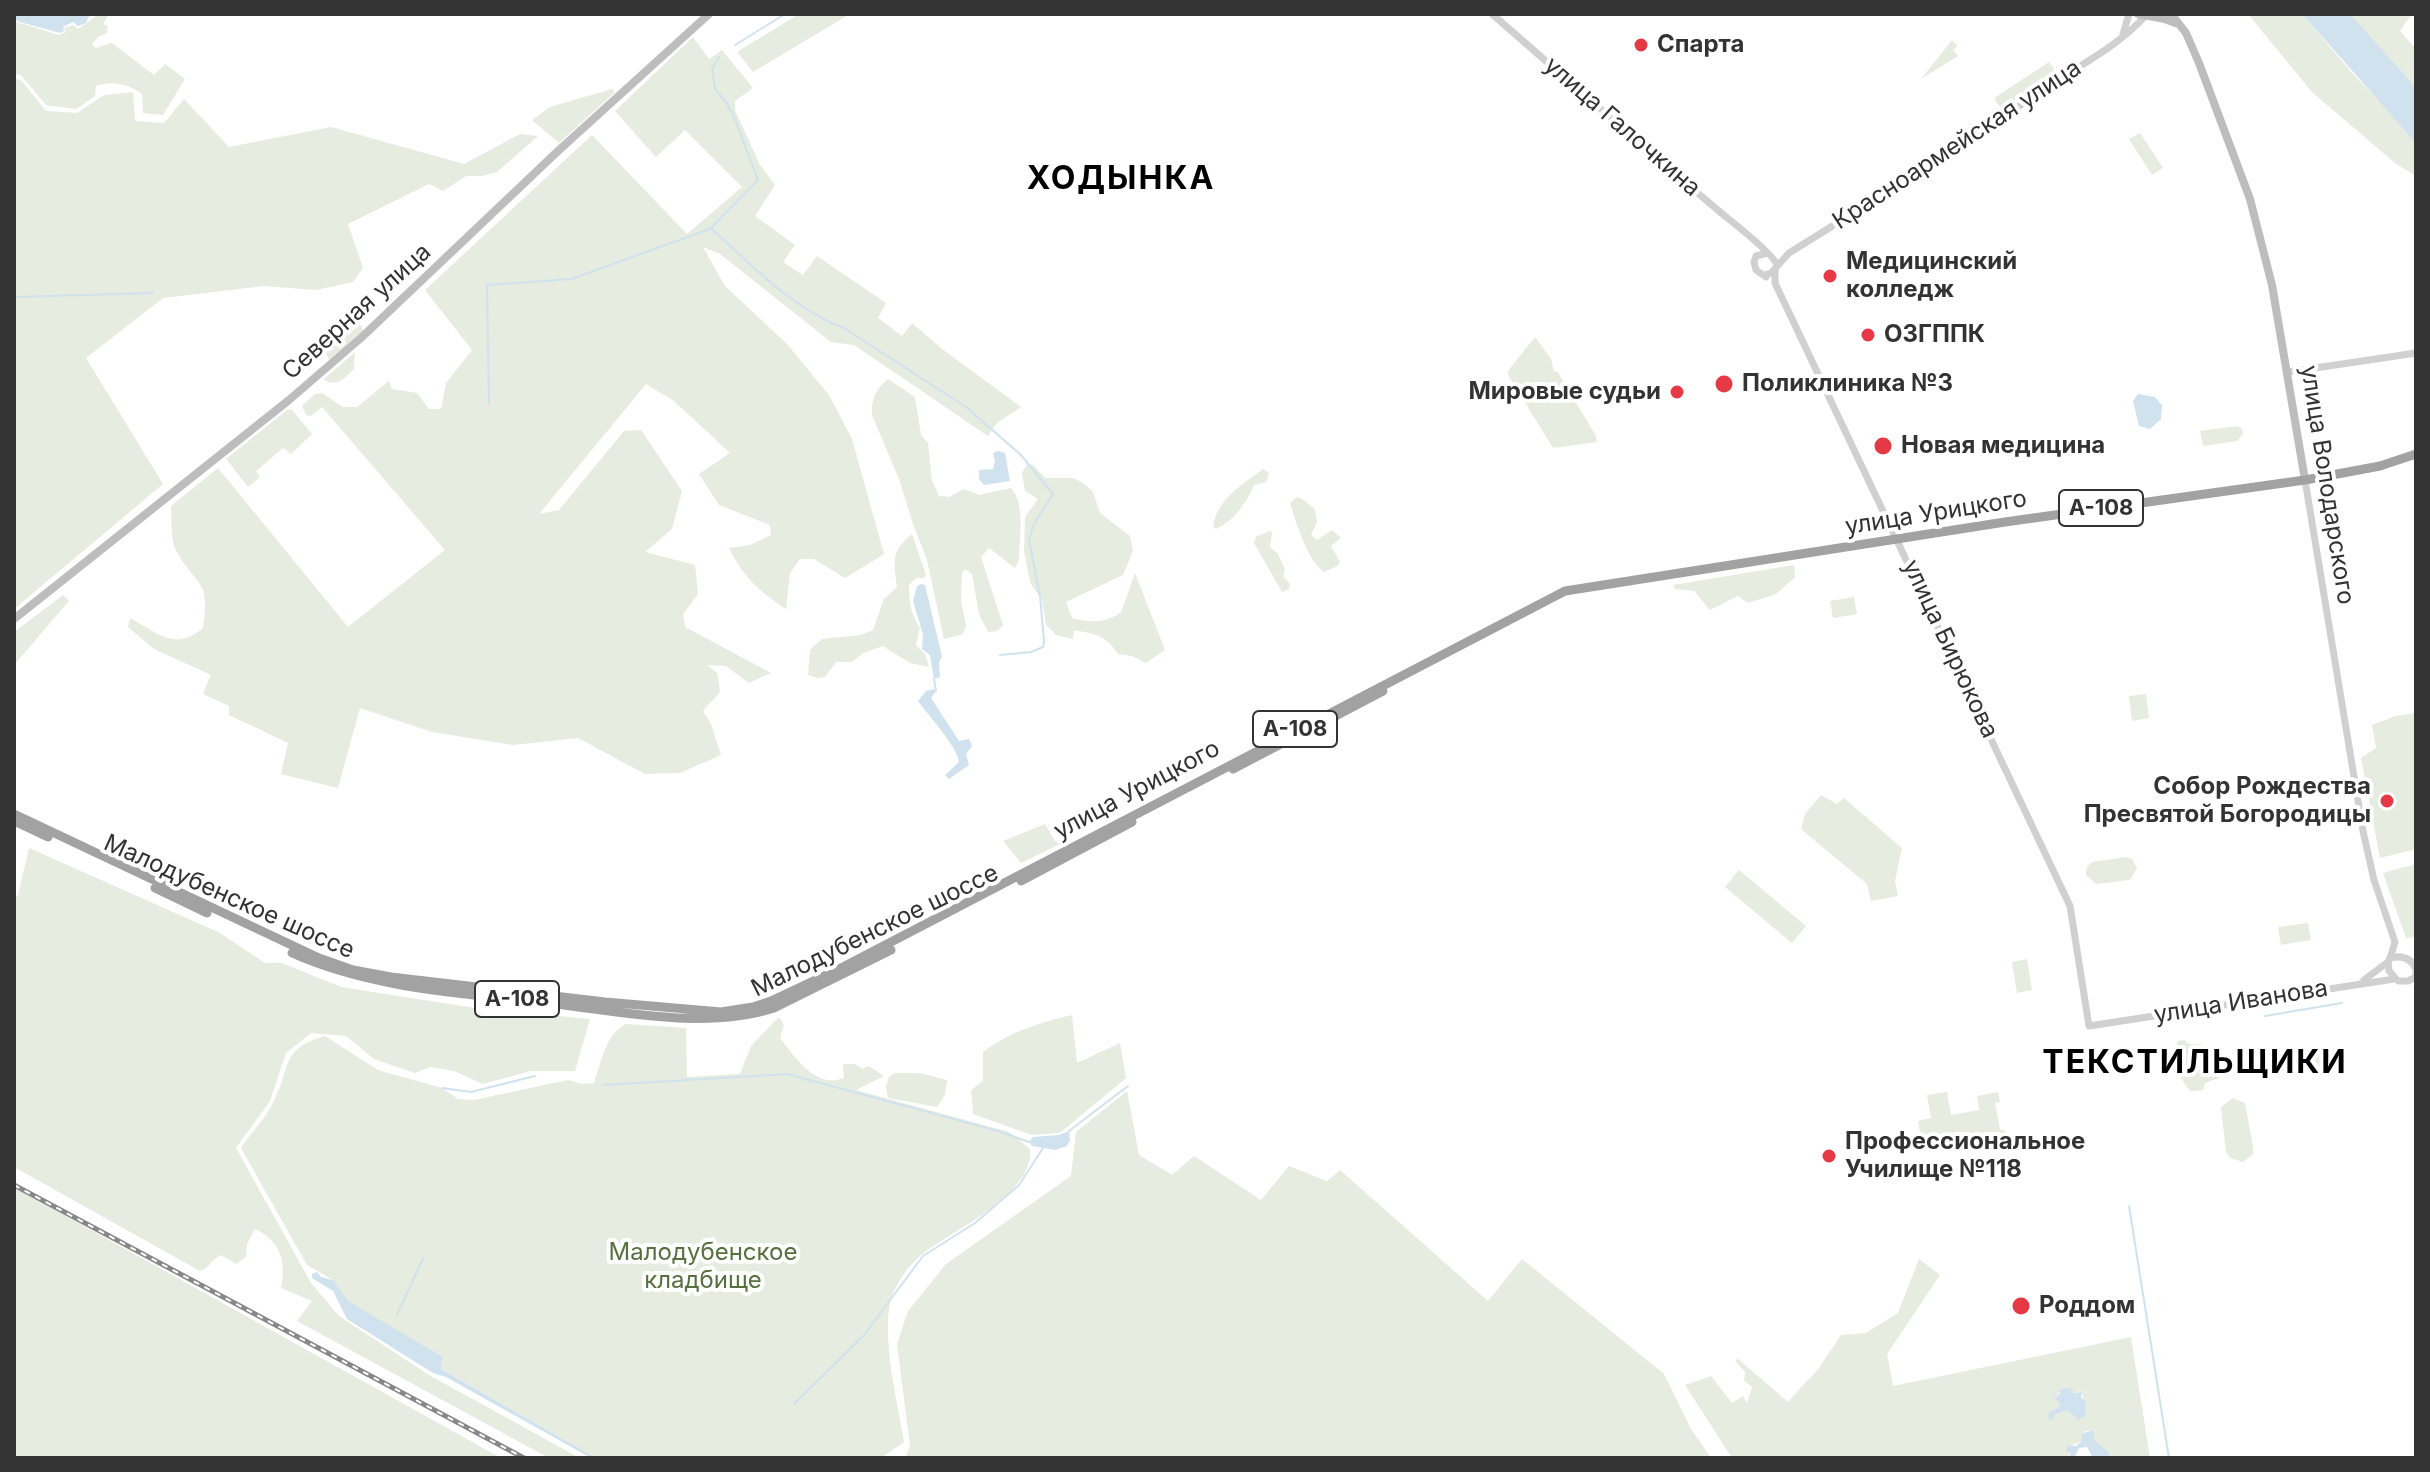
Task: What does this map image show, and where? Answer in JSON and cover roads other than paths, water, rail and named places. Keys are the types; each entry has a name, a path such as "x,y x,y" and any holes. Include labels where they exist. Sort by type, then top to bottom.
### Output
{"highway":[{"name":"А-108","path":"2305,480 2380,466 2416,454"},
{"name":"улица Урицкого","path":"1021,877 1566,597 1574,590 2305,480"},
{"name":"Малодубенское шоссе","path":"14,814 262,933 353,970 425,982 703,1011 738,1010 771,1001 1021,877"},
{"name":"Малодубенское шоссе","path":"14,821 259,938 351,976 424,988 690,1018 739,1018 774,1008 850,971 1021,877"}],"main road":[{"name":"Северная улица","path":"14,619 298,393 709,14"},
{"path":"2138,14 2170,20 2183,28"},
{"name":"улица Володарского","path":"2171,14 2183,28 2199,63 2248,190 2269,269 2305,480"}],"street":[{"name":"улица Галочкина","path":"1492,14 1752,241 1771,254"},
{"path":"2123,35 2129,14"},
{"name":"Красноармейская улица","path":"1789,253 1944,157 2123,35 2146,14"},
{"path":"1752,241 1756,270 1775,283"},
{"path":"1754,259 1761,253 1789,253"},
{"path":"1765,275 1789,253"},
{"path":"1771,254 1776,268 1775,283"},
{"name":"улица Бирюкова","path":"1775,283 2070,906 2089,1026"},
{"path":"2288,372 2416,353"},
{"name":"улица Володарского","path":"2305,480 2363,831 2374,880 2395,942"},
{"path":"2394,979 2389,971 2389,960 2395,942 2413,960 2416,974"},
{"path":"2350,985 2368,979 2389,960 2413,960"},
{"name":"улица Иванова","path":"2089,1026 2350,985 2394,979 2403,982 2416,974"}],"water":[{"path":"14,14 90,14 86,23 78,26 73,22 63,27 64,31 60,33 20,22 14,19"},
{"path":"2302,14 2350,14 2409,80 2416,91 2416,143"},
{"path":"2138,394 2155,397 2162,405 2161,419 2150,429 2139,426 2133,401"},
{"path":"993,453 1005,453 1010,481 984,485 979,479 979,470 993,469"},
{"path":"925,585 942,657 939,662 940,677 934,679 930,655 922,649 923,634 913,601 917,586"},
{"path":"926,691 936,691 931,698 959,741 969,739 972,746 966,754 969,765 949,779 945,775 959,762 957,755 918,701"},
{"path":"1069,1131 1067,1146 1055,1150 1032,1146 1029,1142 1033,1137"},
{"path":"317,1272 321,1277 333,1280 348,1301 443,1357 441,1369 596,1458 446,1377 433,1373 347,1319 333,1291 312,1278 312,1274"},
{"path":"2070,1388 2074,1393 2082,1392 2085,1416 2076,1420 2067,1410 2055,1414 2052,1420 2048,1419 2049,1412 2059,1408 2060,1404 2051,1394 2056,1397 2060,1393 2058,1391"},
{"path":"2092,1430 2094,1440 2109,1452 2109,1458 2093,1458 2087,1447 2079,1448 2071,1458 2066,1451 2067,1445 2076,1446 2081,1442 2082,1434"}],"waterway":[{"path":"735,45 785,14"},
{"path":"719,57 712,69 715,89 727,103 736,122 758,180 711,228 757,271 807,310 844,328 966,407 1021,455 1053,494 1034,524 1029,540 1040,596 1043,647 1031,652 1000,655"},
{"path":"489,404 487,285 571,279 710,229"},
{"path":"14,297 153,293"},
{"path":"934,679 936,691"},
{"path":"2265,1016 2342,1003"},
{"path":"604,1085 787,1074 1029,1142"},
{"path":"442,1088 471,1092 535,1076"},
{"path":"1069,1131 1128,1086"},
{"path":"794,1404 864,1335 923,1256 975,1223 1019,1185 1043,1148"},
{"path":"2129,1206 2169,1458"},
{"path":"397,1314 423,1259"}],"railway":[{"path":"14,1185 524,1458"}],"place":[{"name":"Спарта","path":"1641,45"},
{"name":"Медицинский колледж","path":"1830,276"},
{"name":"ОЗГППК","path":"1868,335"},
{"name":"Поликлиника №3","path":"1724,384"},
{"name":"Мировые судьи","path":"1677,392"},
{"name":"Новая медицина","path":"1883,446"},
{"name":"Собор Рождества Пресвятой Богородицы","path":"2387,801"},
{"name":"Профессиональное Училище №118","path":"1829,1156"},
{"name":"Роддом","path":"2021,1306"}],"district":[{"name":"ХОДЫНКА","path":"1121,179"},
{"name":"ТЕКСТИЛЬЩИКИ","path":"2195,1063"}],"park label":[{"name":"Малодубенское кладбище","path":"703,1267"}]}
